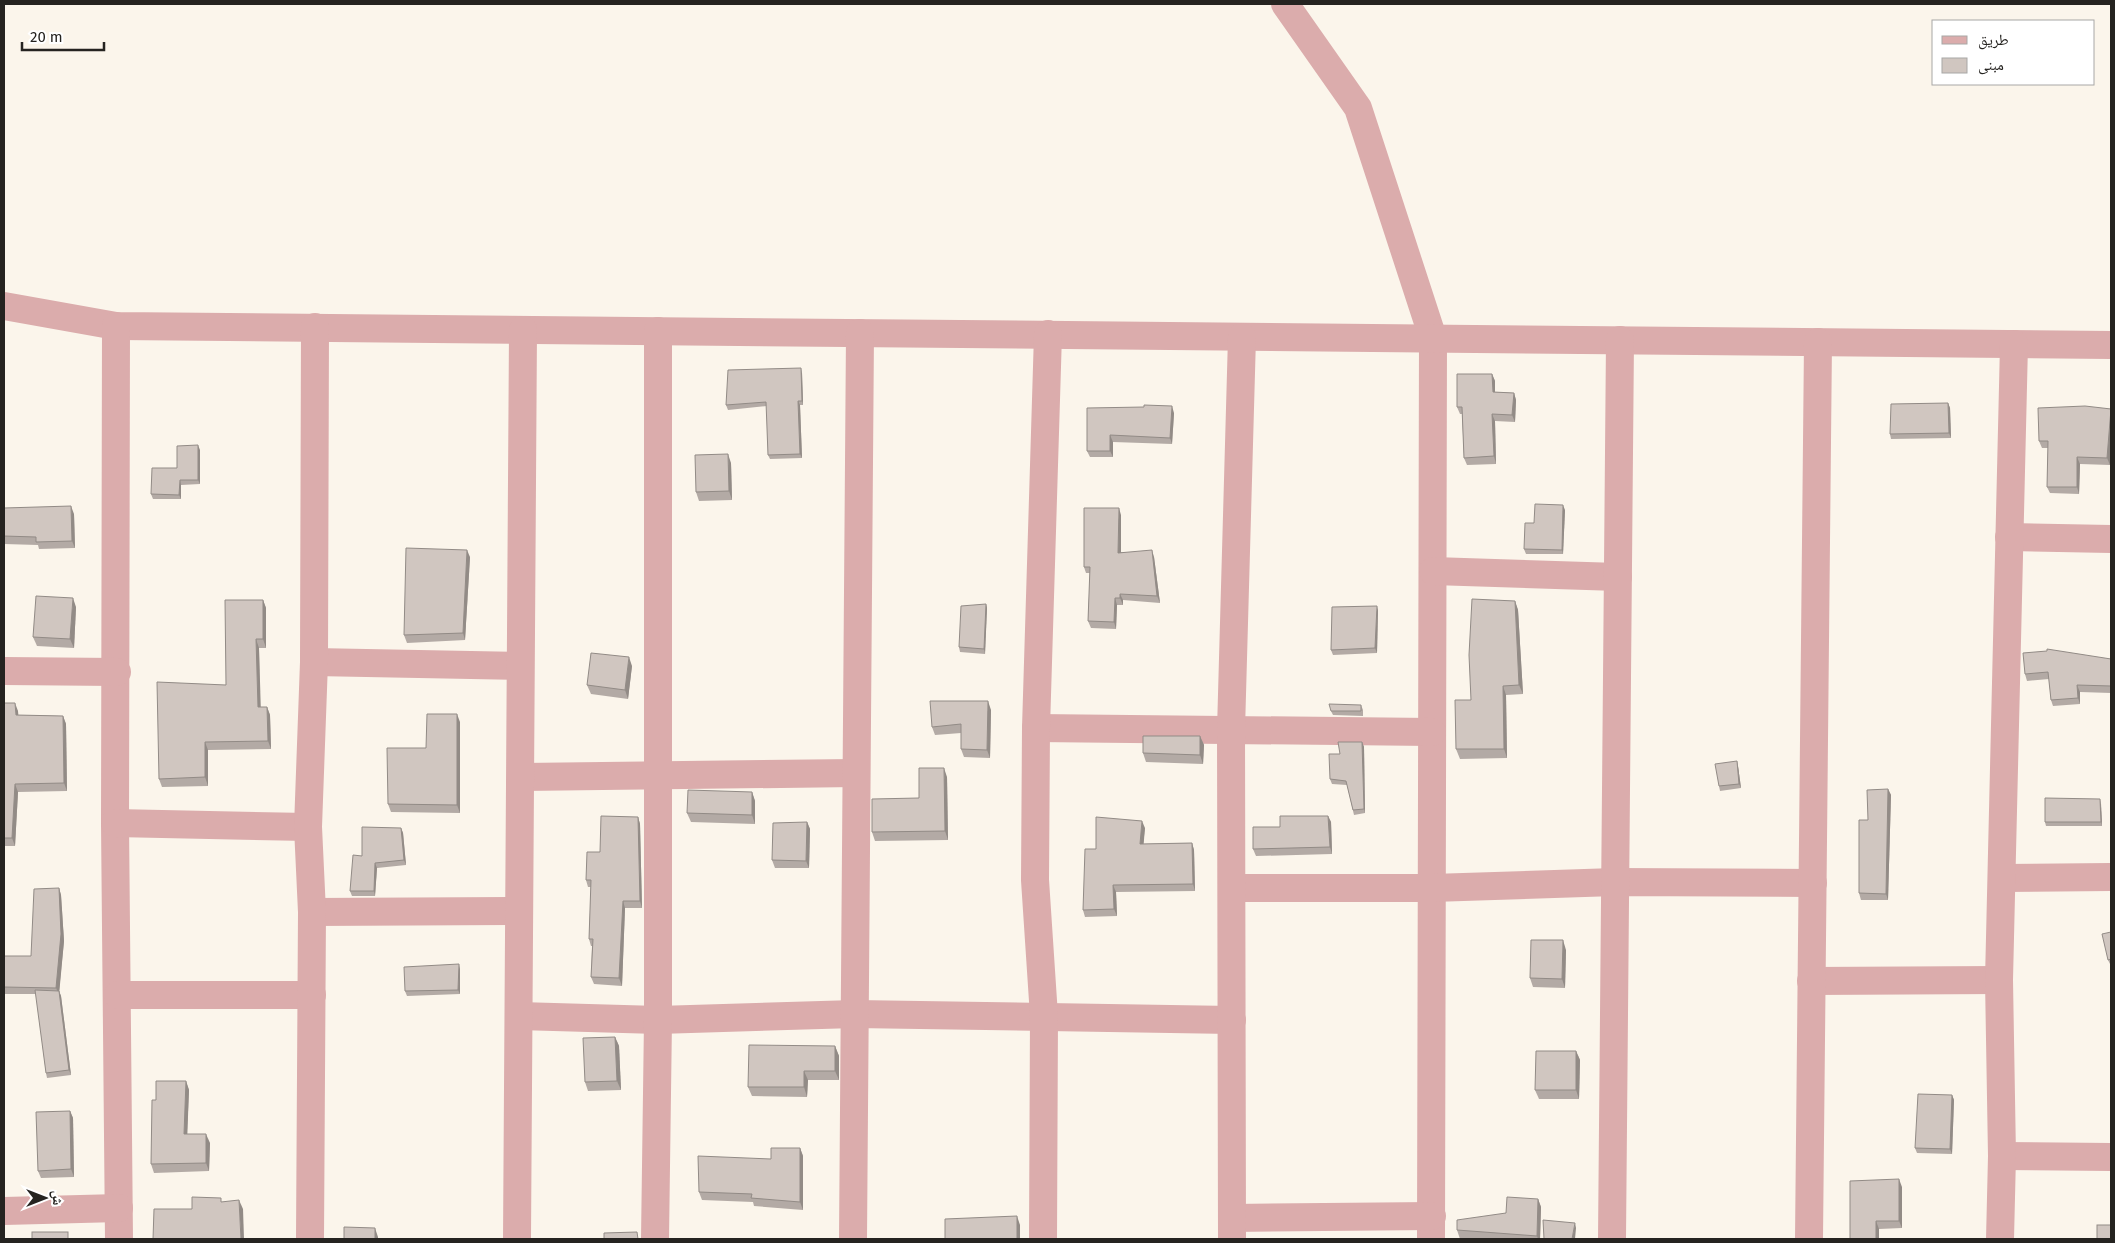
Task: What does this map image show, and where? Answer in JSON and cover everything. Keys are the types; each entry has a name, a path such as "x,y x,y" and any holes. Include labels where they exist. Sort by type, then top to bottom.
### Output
{"street":[{"path":"1242,337 1231,730 1232,1228 1432,1228 1433,338 1358,108 1285,4"},
{"path":"4,306 116,326 2111,345"},
{"path":"116,326 117,672 115,823 119,1239"},
{"path":"310,1239 312,912 308,827 314,662 315,327"},
{"path":"517,1239 522,777 520,666 523,330"},
{"path":"655,1239 658,1020 658,331"},
{"path":"853,1239 860,333"},
{"path":"1043,1239 1044,1016 1035,880 1036,728 1048,334"},
{"path":"1612,1239 1620,340"},
{"path":"1809,1239 1818,342"},
{"path":"2000,1239 2002,1156 1999,980 2014,344"},
{"path":"2010,537 2111,539"},
{"path":"1433,571 1618,577"},
{"path":"314,662 520,666"},
{"path":"4,671 117,672"},
{"path":"1036,728 1432,732"},
{"path":"522,777 856,773"},
{"path":"115,823 308,827"},
{"path":"2002,878 2111,877"},
{"path":"1232,888 1432,888 1615,882 1813,883"},
{"path":"312,912 520,911"},
{"path":"1811,981 1999,980"},
{"path":"118,996 312,996"},
{"path":"519,1016 658,1020 855,1014 1232,1020"},
{"path":"2002,1156 2111,1157"},
{"path":"4,1211 119,1208"}],"building":[{"path":"801,368 802,401 798,401 800,454 768,455 766,402 726,405 728,370"},
{"path":"1457,374 1492,374 1493,392 1514,393 1512,415 1492,414 1494,456 1464,458 1462,407 1457,407"},
{"path":"1948,403 1949,433 1890,434 1891,404"},
{"path":"1144,405 1172,406 1170,438 1110,435 1110,451 1087,451 1087,408 1144,407"},
{"path":"2085,406 2111,409 2107,458 2077,457 2077,487 2047,487 2048,441 2039,441 2038,408"},
{"path":"198,445 198,480 180,480 179,495 151,494 152,468 177,468 177,446"},
{"path":"728,454 729,491 696,492 695,455"},
{"path":"1535,504 1563,505 1562,550 1524,549 1525,523 1534,523"},
{"path":"71,506 72,541 36,542 36,537 4,536 4,508"},
{"path":"1084,508 1119,508 1118,553 1152,550 1157,596 1120,594 1120,598 1115,598 1114,622 1088,621 1090,567 1084,567"},
{"path":"406,548 467,550 463,633 404,635"},
{"path":"36,596 73,598 70,639 33,637"},
{"path":"1472,599 1515,601 1519,685 1503,686 1504,749 1456,749 1455,700 1471,700 1469,655"},
{"path":"225,600 263,600 263,639 256,639 258,707 267,707 268,741 205,742 205,777 159,779 157,682 226,685"},
{"path":"986,604 984,649 959,647 961,606"},
{"path":"1377,606 1375,648 1331,650 1332,607"},
{"path":"2047,649 2111,659 2111,686 2077,685 2078,698 2051,700 2048,672 2025,674 2023,653 2047,651"},
{"path":"591,653 629,657 625,690 587,685"},
{"path":"930,701 988,701 987,750 961,749 961,724 932,727"},
{"path":"4,703 15,703 16,715 63,716 64,783 15,784 12,838 4,838"},
{"path":"1329,704 1361,705 1361,711 1331,711"},
{"path":"427,714 457,714 457,805 388,804 387,748 426,748"},
{"path":"1143,736 1200,736 1200,755 1143,753"},
{"path":"1338,742 1362,742 1364,809 1353,810 1346,781 1330,779 1329,754 1340,754"},
{"path":"1737,761 1739,784 1719,786 1715,764"},
{"path":"919,768 944,768 945,831 872,832 872,799 919,798"},
{"path":"1888,789 1886,894 1859,893 1859,820 1868,820 1867,790"},
{"path":"688,790 752,792 752,815 687,813"},
{"path":"2045,798 2100,799 2101,822 2045,822"},
{"path":"601,816 638,817 640,901 623,901 619,978 591,977 593,939 589,939 591,880 586,880 587,852 600,852"},
{"path":"1280,816 1328,816 1330,847 1253,849 1253,827 1280,827"},
{"path":"1096,817 1142,821 1140,844 1192,843 1193,884 1113,885 1114,909 1083,910 1085,849 1096,849"},
{"path":"807,822 806,861 772,860 773,823"},
{"path":"362,827 401,828 404,860 375,863 374,891 350,891 353,855 362,856"},
{"path":"59,888 61,934 56,988 4,987 4,956 31,956 34,889"},
{"path":"2111,932 2111,959 2108,960 2102,934"},
{"path":"1531,940 1563,940 1562,979 1530,978"},
{"path":"459,964 458,990 405,991 404,967"},
{"path":"35,990 59,991 69,1070 46,1073"},
{"path":"615,1037 617,1081 585,1082 583,1038"},
{"path":"749,1045 835,1046 835,1071 804,1071 804,1087 748,1087"},
{"path":"1536,1051 1576,1051 1576,1090 1535,1090"},
{"path":"156,1081 186,1081 184,1134 206,1134 206,1163 151,1164 152,1100 156,1100"},
{"path":"1918,1094 1952,1095 1950,1149 1915,1148"},
{"path":"70,1111 71,1169 38,1171 36,1112"},
{"path":"771,1148 800,1148 800,1202 751,1198 752,1194 699,1192 698,1156 771,1159"},
{"path":"1899,1179 1899,1221 1876,1221 1876,1239 1850,1239 1850,1181"},
{"path":"192,1197 221,1198 221,1202 239,1200 241,1239 153,1239 154,1209 192,1209"},
{"path":"1507,1197 1538,1199 1537,1236 1457,1230 1457,1220 1506,1213"},
{"path":"1017,1216 1017,1239 945,1239 945,1219"},
{"path":"1543,1220 1575,1223 1572,1239 1544,1239"},
{"path":"2097,1225 2111,1225 2111,1239 2097,1239"},
{"path":"344,1227 375,1228 375,1239 344,1239"},
{"path":"32,1232 68,1232 68,1239 32,1239"},
{"path":"637,1232 638,1239 604,1239 604,1233"}]}
